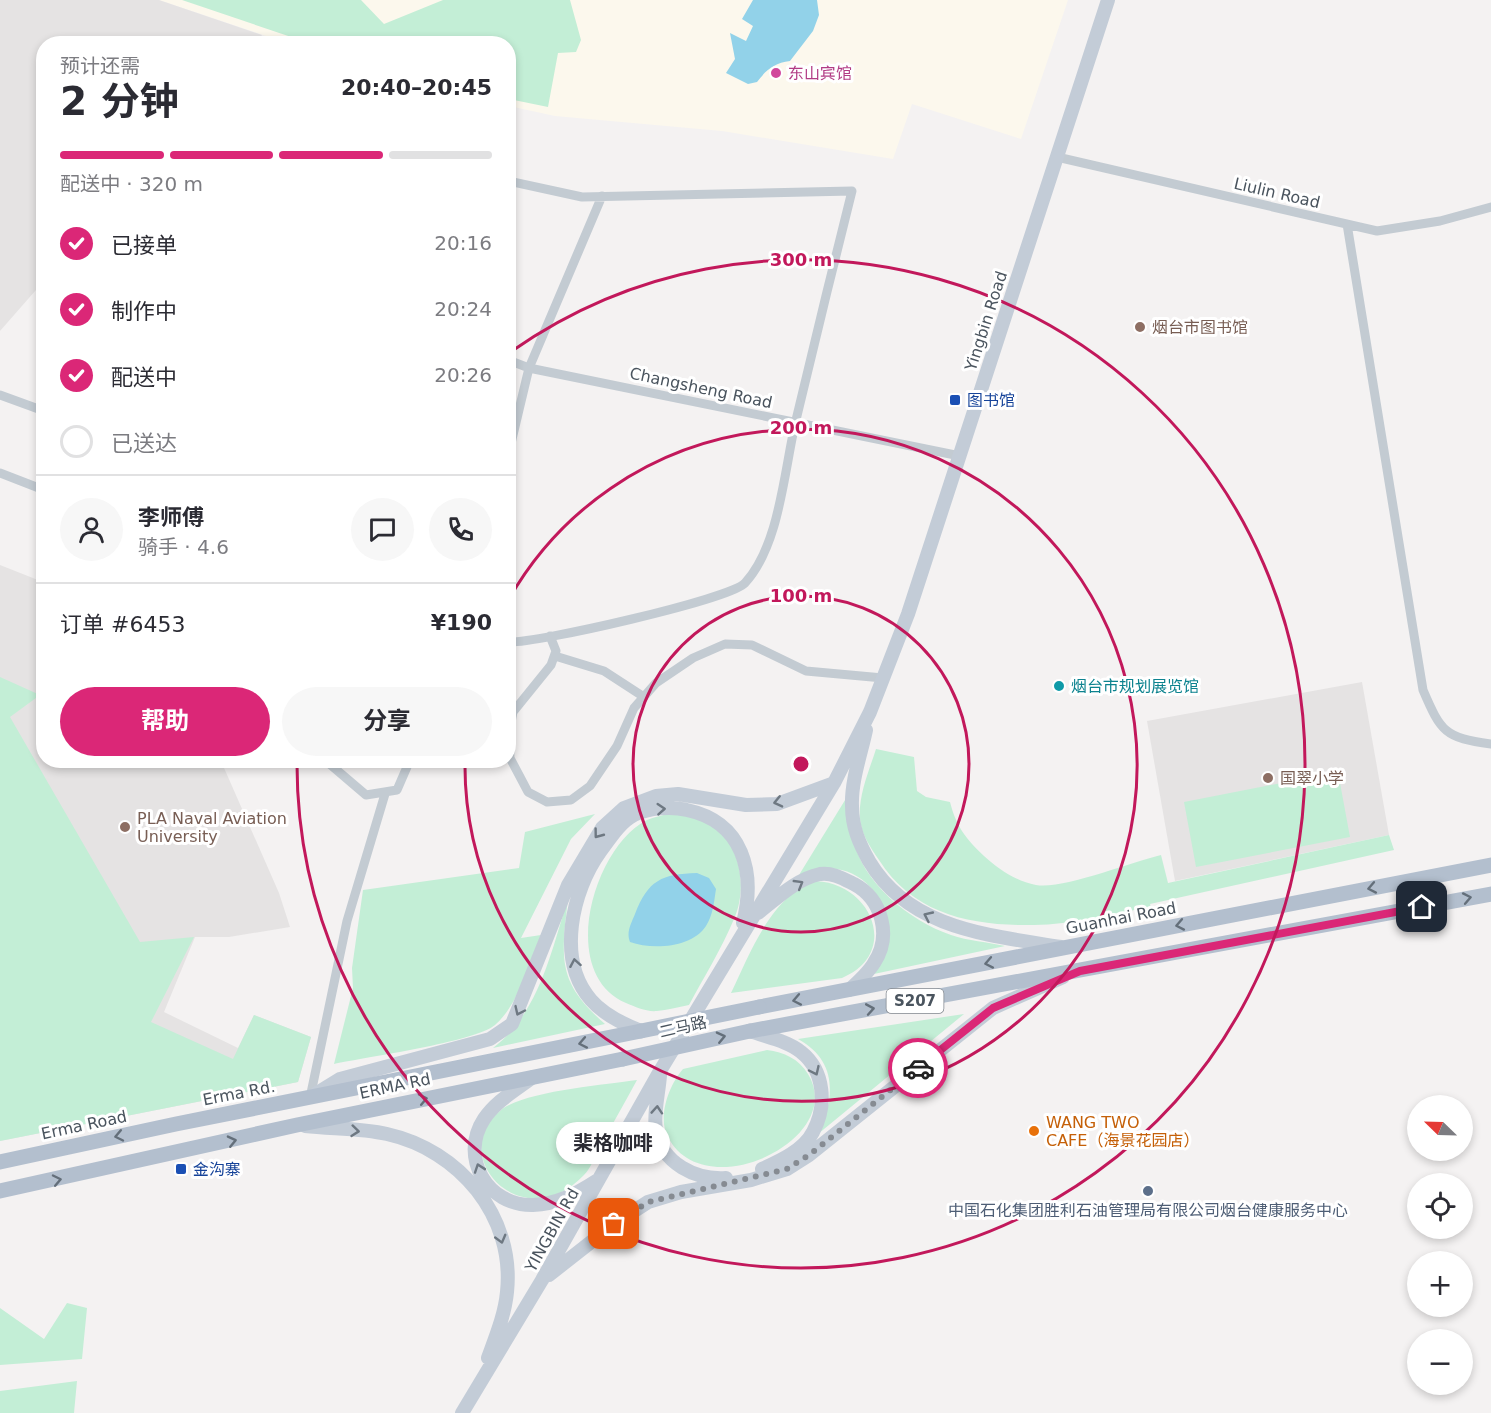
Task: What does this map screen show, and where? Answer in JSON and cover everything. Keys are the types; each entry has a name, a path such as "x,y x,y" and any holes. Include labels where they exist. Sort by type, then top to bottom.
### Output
{"main road":[{"name":"Yingbin Road","path":"834,783 870,712 908,614 1108,0"},
{"path":"870,712 851,802 852,821 858,842 876,873 895,894 921,913 951,926 1066,947"},
{"path":"310,1098 340,1079 490,1039 512,1024 567,885 602,828 624,808 656,796 678,794 746,805 777,804 834,783"},
{"name":"YINGBIN Rd","path":"462,1413 542,1280 660,1071 834,783"},
{"path":"641,1031 610,1016 592,1001 583,988 577,975 572,930 582,881 611,837 632,816 651,810 678,808 705,814 719,823 735,839 744,858 748,882 748,906 739,943"},
{"name":"Guanhai Road","path":"759,1007 1491,865"},
{"path":"752,918 801,881 821,874 834,875 862,888 874,900 880,914 883,928 881,948 874,963 849,990"},
{"name":"S207","path":"750,1030 1491,894"},
{"path":"542,1280 614,1224 648,1202 787,1169 809,1155 993,1008 1080,971"},
{"name":"二马路","path":"641,1031 759,1007"},
{"path":"660,1071 656,1130 664,1149 675,1163 689,1173 709,1179 759,1171 792,1153 813,1132 822,1106 821,1089 818,1073 800,1050 750,1030"},
{"name":"二马路","path":"623,1059 750,1030"},
{"name":"ERMA Rd","path":"310,1098 641,1031"},
{"name":"ERMA Rd","path":"297,1125 623,1059"},
{"path":"536,1075 493,1107 476,1134 474,1151 477,1167 484,1183 510,1203 531,1205 571,1196 598,1180"},
{"name":"Erma Road","path":"0,1162 310,1098"},
{"path":"0,1191 297,1125 386,1134 423,1147 461,1172 489,1204 503,1248 507,1291 501,1323 477,1387"}],"street":[{"name":"Liulin Road","path":"1057,157 1377,231 1440,221 1491,207"},
{"path":"516,182 582,197 852,191 795,422 769,546 744,585 701,601 550,636 516,641"},
{"path":"516,424 530,368 602,196"},
{"path":"1347,224 1423,690 1437,724 1460,740 1491,744"},
{"name":"Changsheng Road","path":"516,363 530,368 960,456"},
{"path":"0,395 36,408"},
{"path":"0,473 36,487"},
{"path":"516,708 551,665 556,651 550,636"},
{"path":"515,768 528,792 546,801 571,800 590,786 616,746 634,708 656,683 693,658 725,644 752,645 806,671 883,678"},
{"path":"555,656 603,671 644,697"},
{"path":"334,768 366,795 386,794 397,790 407,768"},
{"path":"310,1098 346,921 386,794"}],"shaded area":[{"path":"0,0 159,0 262,35 36,36 36,290 0,331"},
{"name":"东山宾馆","path":"159,0 1068,0 1021,139 912,104 893,159 722,131 555,116 516,108 516,36 266,36"},
{"name":"PLA Naval Aviation University","path":"0,565 36,579 36,768 224,768 279,893 290,927 229,937 195,937 164,1012 238,1048 254,1015 311,1037 298,1082 0,1141"},
{"name":"国翠小学","path":"1362,682 1389,835 1175,881 1147,721"}],"green space":[{"path":"182,0 361,0 384,24 443,0 570,0 581,40 576,52 558,53 548,107 516,100 516,36 288,36"},
{"path":"0,677 36,693 36,698 10,717 36,762 36,768 39,768 140,942 194,937 151,1022 233,1059 254,1015 311,1037 298,1082 0,1141"},
{"path":"876,749 914,757 917,791 926,797 950,802 963,832 984,856 1008,874 1036,885 1079,880 1161,855 1168,883 1389,835 1394,850 1150,904 1151,907 1078,921 1011,925 967,919 927,905 909,894 893,879 867,841 862,830 860,810"},
{"path":"1338,772 1350,837 1196,867 1184,802"},
{"path":"850,792 851,827 858,855 877,885 890,898 904,910 935,929 958,937 1005,946 874,974 886,953 889,933 888,920 878,896 870,886 849,872 832,869 799,875"},
{"path":"669,813 699,819 720,832 735,854 739,866 740,893 729,930 689,1005 653,1011 626,1003 605,988 593,966 588,939 590,911 598,882 611,856 628,834 647,820"},
{"path":"595,814 571,839 521,938 541,935 517,995 495,1025 484,1031 444,1043 334,1064 353,988 352,968 363,890 519,868 525,832"},
{"path":"816,881 836,885 852,894 865,907 872,922 874,938 870,953 860,967 842,978 731,993 754,944 774,912 800,888"},
{"path":"568,899 564,938 566,969 570,982 578,995 605,1024 493,1048 509,1034 532,999 549,960"},
{"path":"964,1014 818,1134 828,1107 829,1081 820,1058 798,1039"},
{"path":"767,1050 790,1057 808,1074 815,1098 808,1121 791,1141 766,1156 739,1165 711,1166 686,1157 668,1137 664,1120 669,1092 683,1069"},
{"path":"637,1080 589,1169 561,1192 537,1198 516,1195 498,1184 486,1168 481,1149 486,1129 501,1110 512,1103 546,1093"},
{"path":"67,1303 87,1308 82,1359 0,1365 0,1308 44,1339"},
{"path":"77,1381 74,1413 0,1413 0,1391"}],"water":[{"path":"753,0 817,0 819,15 813,31 790,61 775,65 757,82 748,84 726,73 735,59 730,33 746,41 753,26 742,19"},
{"path":"697,873 709,878 716,889 710,917 700,933 682,943 671,945 649,946 630,942 631,925 645,893 651,886 665,877"}],"way so far":[{"path":"614,1224 648,1202 681,1192 751,1180 787,1169 809,1155 918,1068"}],"place":[{"name":"东山宾馆","path":"776,73"},
{"name":"烟台市图书馆","path":"1140,327"},
{"name":"图书馆","path":"955,400"},
{"name":"烟台市规划展览馆","path":"1059,686"},
{"name":"国翠小学","path":"1268,778"},
{"name":"PLA Naval Aviation University","path":"125,827"},
{"name":"WANG TWO CAFE（海景花园店）","path":"1034,1131"},
{"name":"金沟寨","path":"181,1169"},
{"name":"中国石化集团胜利石油管理局有限公司烟台健康服务中心","path":"1148,1191"},
{"name":"棐格咖啡","path":"614,1224"}],"route":[{"path":"918,1068 993,1008 1080,971 1422,907"}]}
